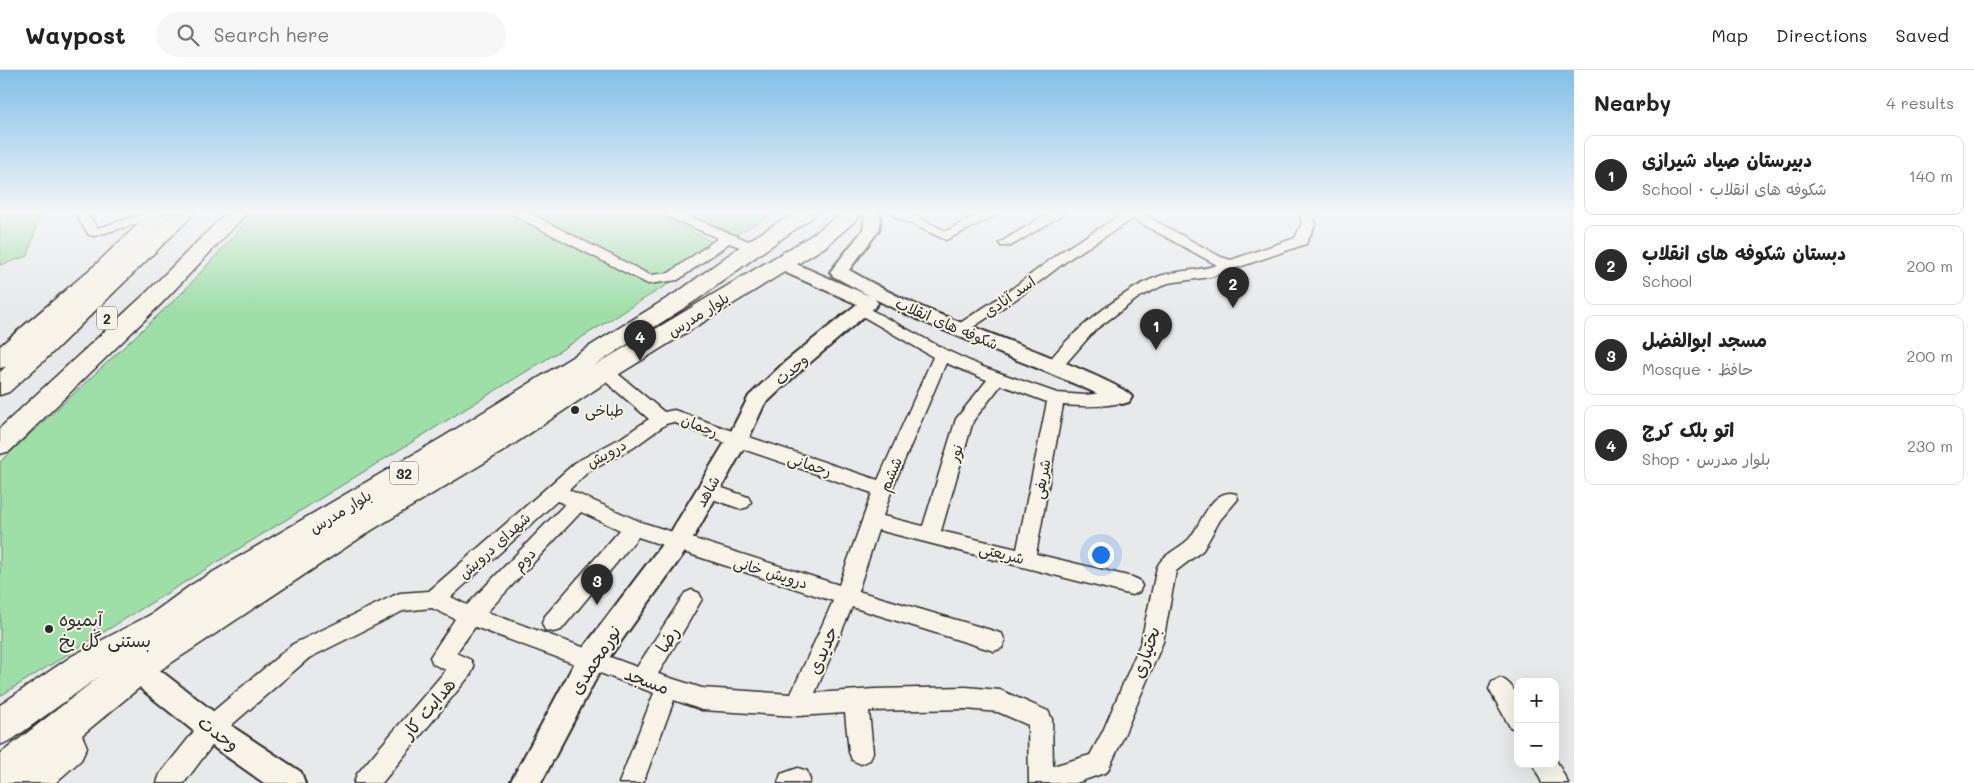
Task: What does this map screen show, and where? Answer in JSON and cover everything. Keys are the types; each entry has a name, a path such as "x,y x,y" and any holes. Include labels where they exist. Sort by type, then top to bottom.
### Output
{"highway":[{"path":"0,351 96,270 121,246"},
{"path":"0,360 102,271 125,246"},
{"name":"2","path":"0,386 150,246"},
{"name":"2","path":"0,421 179,246"},
{"path":"0,444 155,297 205,246"},
{"name":"بلوار مدرس","path":"0,727 84,667 162,625 203,595 478,428 690,294 737,246"},
{"name":"بلوار مدرس","path":"361,522 492,445 605,372 810,246"},
{"path":"25,783 151,680 361,522"},
{"name":"32","path":"0,778 150,658 361,522"},
{"path":"0,756 122,662 162,625"}],"street":[{"path":"584,246 648,280 673,277 733,246"},
{"name":"شکوفه های انقلاب","path":"859,246 839,272 866,288 959,330 1054,366 1122,397"},
{"name":"اسد آبادی","path":"959,330 1014,294 1079,246"},
{"path":"1192,246 1216,260 1231,265"},
{"path":"1054,366 1090,327 1133,295 1164,279 1204,274 1286,246"},
{"name":"شکوفه های انقلاب","path":"781,264 866,306 1067,382 1122,397"},
{"name":"شکوفه های انقلاب","path":"866,306 942,355 997,378 1056,399 1085,401 1122,397"},
{"name":"وحدت","path":"738,440 756,401 792,367 866,306"},
{"name":"ششم","path":"846,596 883,488 942,355"},
{"path":"605,372 661,419"},
{"name":"نور","path":"930,536 965,419 997,378"},
{"name":"شریفی","path":"1025,559 1056,399"},
{"name":"رحمان","path":"661,419 674,416 738,440"},
{"name":"درویش","path":"554,491 582,467 627,443 661,419"},
{"name":"رحمانی","path":"738,440 883,488"},
{"name":"شاهد","path":"678,542 738,440"},
{"path":"708,490 741,502"},
{"name":"درویش خانی","path":"554,491 634,528 779,576 994,641"},
{"name":"شهدای درویش","path":"434,599 554,491"},
{"name":"بختیاری","path":"1041,783 1098,764 1111,739 1152,642 1167,567 1196,544 1213,515 1229,499"},
{"name":"دوم","path":"470,616 579,502"},
{"name":"شریعتی","path":"871,521 1132,586"},
{"path":"553,623 634,528"},
{"name":"نورمحمدی","path":"526,783 591,660 678,542"},
{"name":"جدیدی","path":"798,705 846,596"},
{"path":"169,783 212,727 301,651 400,602 434,599"},
{"name":"مسجد","path":"434,599 470,616 702,699 798,705 856,701 966,698 1000,701 1040,719 1041,783"},
{"name":"رضا","path":"642,679 692,599"},
{"name":"هدایت کار","path":"366,783 462,667 441,657 470,616"},
{"name":"وحدت","path":"151,680 290,783"},
{"path":"631,783 668,688"},
{"path":"1500,689 1514,712"},
{"path":"856,701 861,752"},
{"path":"1547,768 1556,783"}],"green space":[{"path":"0,246 31,246 28,256 0,265"},
{"path":"224,246 720,246 725,249 0,696 0,462 183,292"}],"place":[{"name":"دبستان شکوفه های انقلاب","path":"1233,308"},
{"name":"دبیرستان صیاد شیرازی","path":"1156,350"},
{"name":"اتو بلک کرج","path":"640,361"},
{"name":"طباخی","path":"575,410"},
{"name":"مسجد ابوالفضل","path":"597,605"},
{"name":"آبمیوه بستنی گل یخ","path":"49,629"}]}
